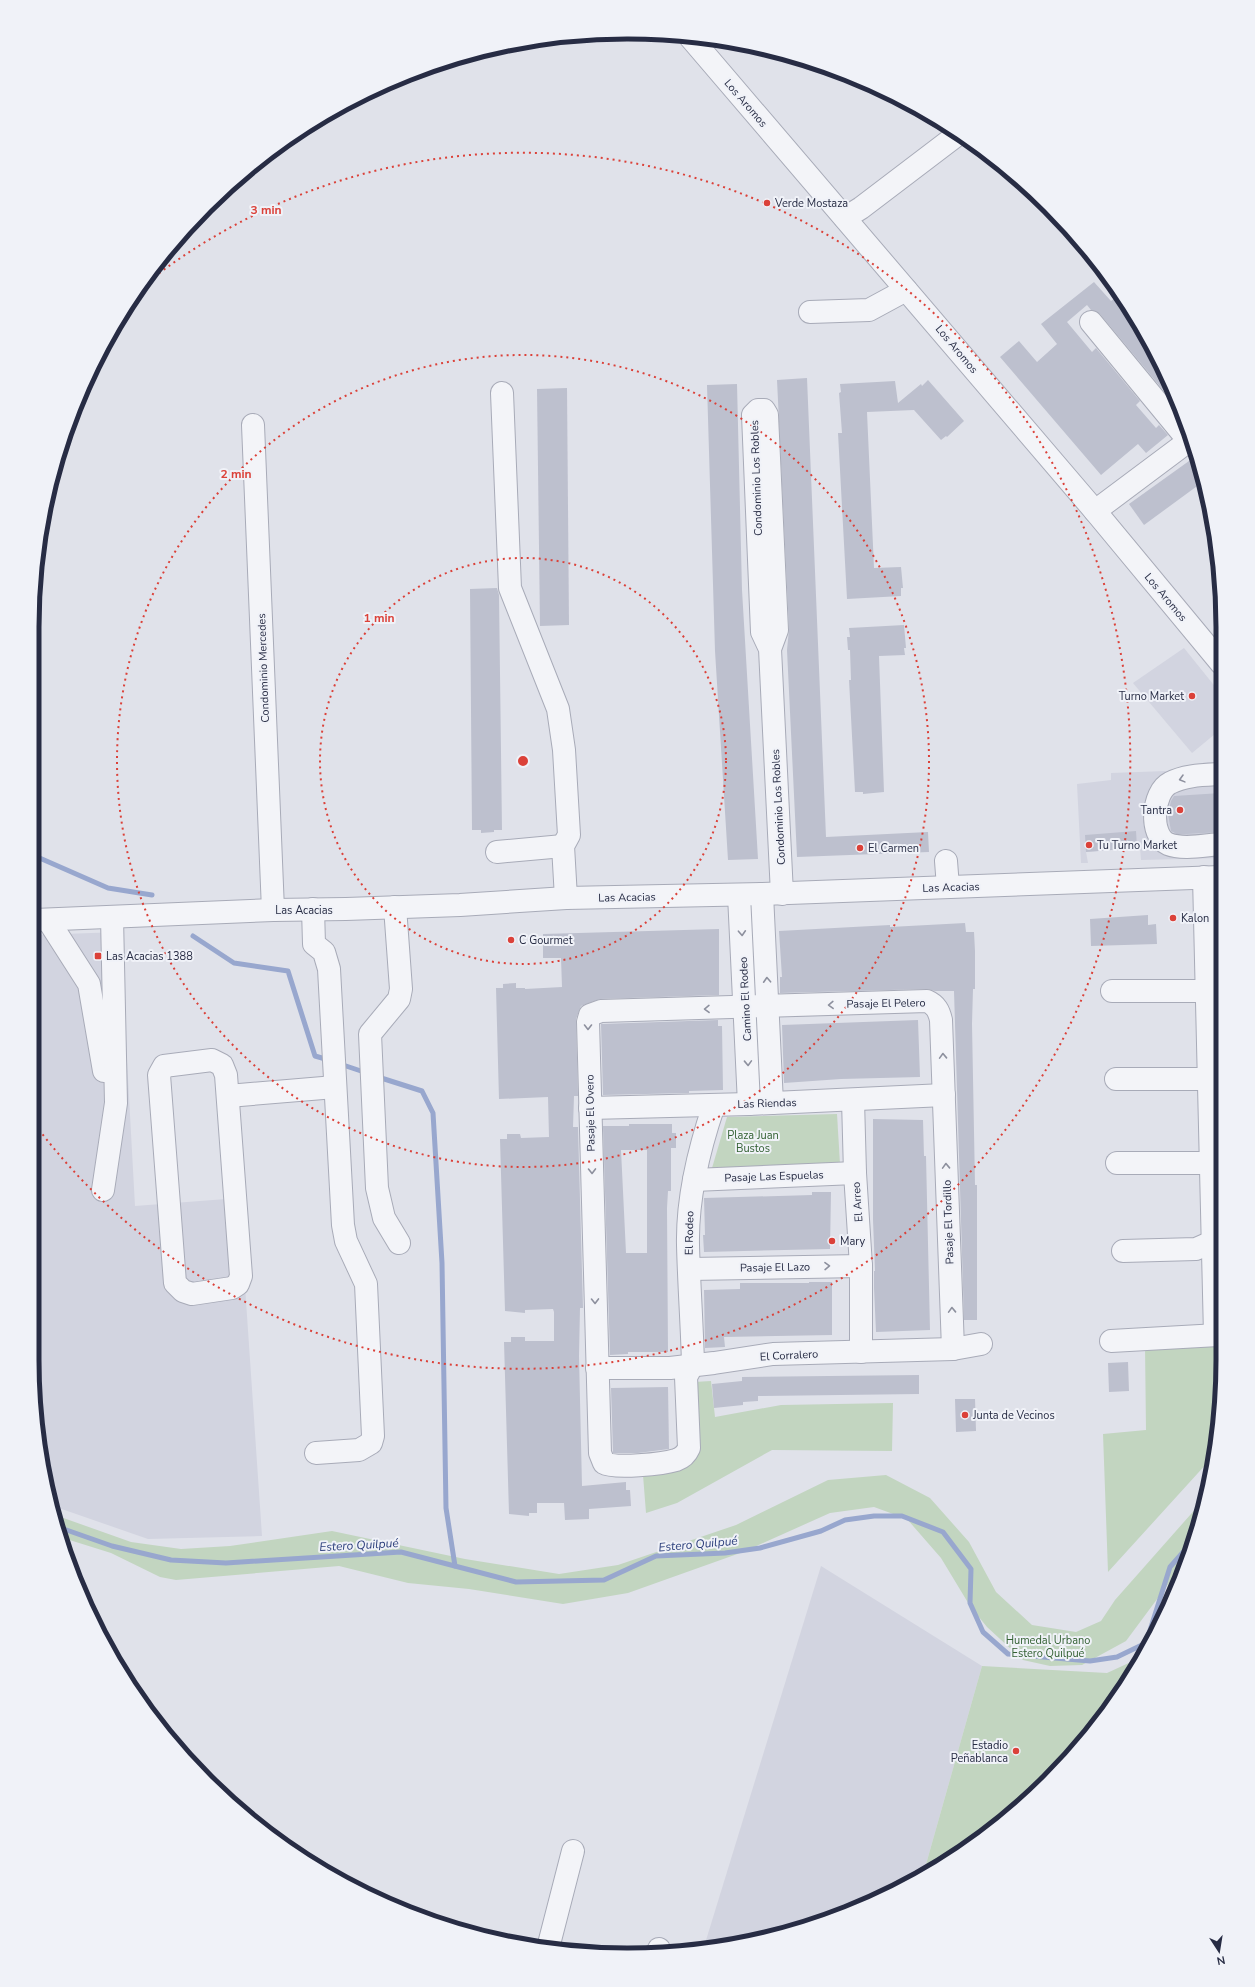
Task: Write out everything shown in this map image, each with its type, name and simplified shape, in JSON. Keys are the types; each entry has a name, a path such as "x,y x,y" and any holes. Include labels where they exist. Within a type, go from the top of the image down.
{"street":[{"name":"Los Aromos","path":"695,43 1095,511 1216,657"},
{"path":"845,218 861,208 953,137"},
{"path":"810,312 869,310 906,290"},
{"path":"1091,322 1182,431"},
{"path":"502,393 510,588 558,709 564,750 569,835 563,846 566,898"},
{"name":"Condominio Los Robles","path":"770,649 762,632 753,414 758,410 764,410 767,415 777,630 770,649 772,894"},
{"name":"Condominio Mercedes","path":"253,425 273,910"},
{"path":"1095,511 1186,443"},
{"path":"1216,774 1193,776 1169,783 1160,792 1155,815 1156,828 1161,839 1168,844 1176,846 1216,844"},
{"path":"497,852 563,846"},
{"path":"946,861 948,887"},
{"path":"1212,877 1213,991 1208,1079 1213,1156 1216,1288"},
{"name":"Las Acacias","path":"41,920 273,910 395,907 566,898 772,894 1212,877"},
{"name":"Camino El Rodeo","path":"739,894 746,1008 749,1104"},
{"name":"Camino El Rodeo","path":"772,894 769,1007 772,1103"},
{"path":"395,907 401,989 399,999 370,1034 377,1188 384,1218 399,1243"},
{"path":"313,910 314,944 324,952 329,969 343,1225 346,1241 366,1284 373,1436 371,1443 359,1450 316,1453"},
{"path":"103,1190 116,1103 112,917"},
{"path":"41,920 89,984 105,1072 116,1103"},
{"path":"1112,991 1213,991"},
{"name":"Pasaje El Pelero","path":"769,1007 927,1001 933,1003 940,1013 942,1020 944,1095"},
{"path":"746,1008 769,1007"},
{"name":"Pasaje El Overo","path":"693,1364 686,1377 689,1448 687,1453 683,1457 672,1461 614,1466 604,1463 600,1453 596,1368 588,1022 590,1015 601,1011 746,1008"},
{"path":"212,1060 222,1065 226,1074 228,1096 241,1276 238,1284 232,1288 192,1294 183,1291 175,1283 159,1075 164,1066 212,1060"},
{"path":"1116,1078 1208,1079"},
{"path":"228,1096 335,1087"},
{"name":"Las Riendas","path":"590,1108 749,1104 944,1095"},
{"name":"Pasaje El Tordillo","path":"944,1095 953,1349"},
{"name":"El Arreo","path":"854,1100 855,1173 861,1266 861,1352"},
{"name":"El Rodeo","path":"693,1364 688,1245 690,1203 706,1128 714,1105"},
{"path":"1117,1163 1213,1156"},
{"name":"Pasaje Las Espuelas","path":"694,1180 855,1173"},
{"path":"1123,1251 1196,1249 1215,1241"},
{"name":"Pasaje El Lazo","path":"690,1270 861,1266"},
{"path":"1111,1341 1216,1335"},
{"name":"El Corralero","path":"596,1368 670,1368 773,1354 953,1349 981,1344"},
{"path":"549,1943 573,1851"}],"shaded area":[{"path":"1184,648 1216,688 1216,733 1192,753 1133,683"},
{"name":"Tantra","path":"1216,769 1216,858 1141,860 1140,848 1137,848 1086,852 1088,863 1081,863 1077,784 1111,780 1111,773"},
{"path":"120,932 135,1206 239,1198 262,1536 148,1539 58,1508 50,1474 40,1398 39,935"},
{"path":"821,1566 982,1666 925,1867 888,1887 817,1917 742,1937 705,1943"}],"green space":[{"name":"Plaza Juan Bustos","path":"837,1114 840,1164 712,1168 727,1117"},
{"path":"1216,1340 1215,1398 1207,1463 1108,1572 1103,1434 1146,1430 1145,1346"},
{"path":"711,1381 715,1417 781,1405 893,1403 892,1451 772,1450 677,1503 646,1513 643,1475 679,1469 694,1382"},
{"name":"Humedal Urbano Estero Quilpué","path":"886,1475 930,1498 969,1542 996,1592 1032,1625 1076,1632 1101,1621 1115,1600 1197,1507 1185,1549 1163,1602 1169,1583 1126,1641 1082,1665 1050,1666 1023,1660 987,1627 970,1606 941,1558 907,1519 874,1507 830,1513 743,1552 628,1593 563,1604 469,1589 408,1583 339,1566 176,1580 160,1577 111,1553 67,1539 60,1517 131,1542 181,1549 230,1546 332,1531 465,1559 559,1574 618,1565 736,1525 828,1480"},
{"name":"Estadio Peñablanca","path":"1132,1661 1094,1718 1070,1748 1044,1776 1016,1802 986,1826 925,1867 982,1666 1107,1673"}],"building":[{"path":"1094,282 1111,301 1115,298 1137,333 1169,397 1100,314 1091,310 1087,305 1067,322 1092,352 1096,348 1140,401 1136,405 1156,428 1159,425 1168,435 1146,453 1138,444 1101,475 1000,357 1019,341 1037,362 1057,344 1041,324"},
{"path":"807,378 826,837 928,832 929,852 797,857 787,650 789,629 777,380"},
{"path":"928,380 964,421 947,437 946,436 941,440 914,410 867,412 874,568 901,567 903,588 901,588 901,596 847,599 838,433 842,433 839,393 841,392 840,384 895,381 898,403"},
{"path":"737,384 742,590 758,859 728,860 715,651 707,385"},
{"path":"567,388 569,625 540,626 537,389"},
{"path":"1191,459 1198,485 1144,525 1129,504"},
{"path":"497,588 499,595 502,830 481,833 481,830 472,830 470,589"},
{"path":"904,625 906,648 904,648 905,655 879,656 884,792 863,794 863,792 855,792 849,680 851,680 850,650 848,650 847,637 850,637 849,628"},
{"path":"1216,793 1216,832 1177,834 1171,831 1168,814 1171,801 1174,796"},
{"path":"1136,831 1137,848 1086,852 1085,835"},
{"path":"1148,915 1148,925 1156,924 1157,944 1091,946 1090,919"},
{"path":"965,923 966,932 974,932 975,951 975,989 973,989 972,1024 975,1185 977,1185 977,1320 964,1320 954,991 935,991 927,989 780,993 780,977 782,977 779,931 890,925 890,927"},
{"path":"719,929 719,995 600,999 581,1006 576,1019 578,1096 574,1096 573,1127 578,1127 583,1308 580,1308 579,1356 582,1486 626,1482 626,1490 630,1490 631,1506 589,1509 589,1519 565,1520 564,1503 537,1503 537,1513 529,1513 529,1516 509,1514 504,1342 511,1342 511,1337 525,1337 525,1341 554,1341 554,1312 553,1309 525,1310 525,1313 505,1311 500,1139 507,1139 507,1134 520,1134 521,1138 549,1137 548,1097 499,1099 496,988 503,988 503,984 516,983 516,988 525,989 562,987 561,958 543,958 543,934"},
{"path":"718,1020 718,1026 722,1026 723,1090 689,1091 689,1093 603,1095 601,1024"},
{"path":"918,1020 920,1077 841,1079 784,1083 782,1025"},
{"path":"873,1119 923,1120 924,1156 926,1156 930,1330 876,1332 873,1220"},
{"path":"629,1124 672,1124 672,1133 676,1133 676,1148 671,1148 671,1191 668,1191 667,1208 668,1352 628,1352 628,1354 610,1355 603,1126 629,1126","holes":["621,1150 647,1150 647,1253 626,1253"]},
{"path":"812,1192 831,1192 830,1249 704,1252 704,1198 812,1195"},
{"path":"832,1282 832,1335 724,1337 725,1347 705,1348 704,1290 740,1289 740,1283"},
{"path":"1128,1362 1129,1391 1109,1392 1108,1363"},
{"path":"919,1375 919,1394 758,1396 758,1401 743,1402 743,1405 714,1408 712,1384 742,1381 742,1377"},
{"path":"668,1387 669,1449 638,1453 613,1453 611,1388"},
{"name":"Junta de Vecinos","path":"955,1399 975,1399 976,1431 956,1432"}],"waterway":[{"path":"39,858 108,888 152,895"},
{"path":"193,936 234,963 288,971 315,1056 329,1060"},
{"path":"340,1064 367,1073"},
{"path":"378,1077 422,1091 433,1113 442,1263 446,1508 455,1566"},
{"name":"Estero Quilpué","path":"64,1529 112,1546 171,1560 226,1563 401,1552 516,1582 604,1580 656,1556 725,1553 760,1548 821,1531 845,1520 874,1516 902,1516 943,1532 971,1569 970,1603 983,1632 1008,1654 1090,1661 1117,1657 1142,1645"},
{"name":"Estero Quilpué","path":"1151,1628 1170,1567 1184,1551"}],"place":[{"name":"Verde Mostaza","path":"767,203"},
{"name":"Turno Market","path":"1192,696"},
{"name":"Tantra","path":"1180,810"},
{"name":"Tu Turno Market","path":"1089,845"},
{"name":"El Carmen","path":"860,848"},
{"name":"Kalon","path":"1173,918"},
{"name":"C Gourmet","path":"511,940"},
{"name":"Las Acacias 1388","path":"98,956"},
{"name":"Mary","path":"832,1241"},
{"name":"Junta de Vecinos","path":"965,1415"},
{"name":"Estadio Peñablanca","path":"1016,1751"}]}
